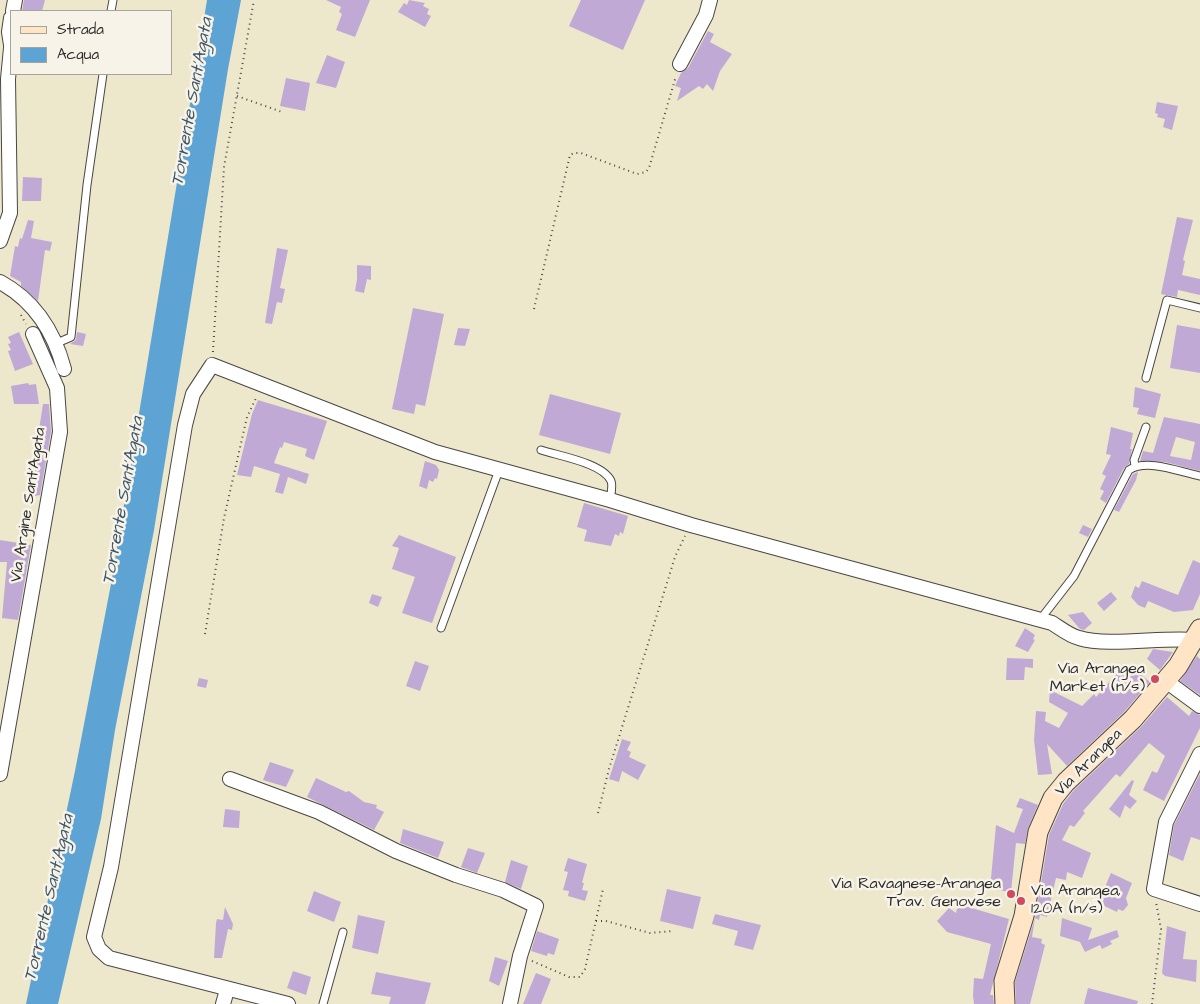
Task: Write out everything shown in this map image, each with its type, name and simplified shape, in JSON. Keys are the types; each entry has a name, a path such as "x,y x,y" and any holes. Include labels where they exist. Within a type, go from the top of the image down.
{"street":[{"path":"680,64 706,15 710,0"},
{"path":"10,23 8,32 10,42"},
{"path":"0,241 10,213 5,62 10,50"},
{"path":"0,282 17,292 36,309 57,343 64,368"},
{"name":"Via Argine Sant'Agata","path":"0,774 60,432 57,388 33,334"},
{"path":"288,1004 227,990 108,958 99,949 94,936 111,866 185,425 194,394 212,365 435,452 610,500 691,525 1052,623 1078,638 1094,641 1172,638 1197,635"},
{"name":"Via Arangea","path":"1005,1004 1004,981 1024,916 1038,832 1053,798 1066,782 1133,719 1166,681 1197,635"},
{"path":"1166,681 1200,706"},
{"path":"1200,754 1166,822 1154,890 1200,904"},
{"path":"230,778 319,812 396,851 456,875 503,890 536,906 520,956 510,1004"},
{"path":"224,1004 227,990"}],"lane":[{"path":"57,343 71,338 87,185 103,75"},
{"path":"1146,378 1167,300 1200,308"},
{"path":"1135,466 1134,460 1146,427"},
{"path":"541,450 591,465 604,472 612,482 610,500"},
{"path":"1039,621 1074,576 1129,470 1135,466 1146,465 1200,476"},
{"path":"441,628 499,470"},
{"path":"323,1004 343,932"}],"path":[{"path":"212,365 224,167 254,0"},
{"path":"534,309 570,155 581,153 637,174 646,172 649,168 680,64"},
{"path":"237,96 282,112"},
{"path":"205,634 224,518 247,418 263,385"},
{"path":"598,813 609,769 675,557 691,525"},
{"path":"520,956 569,977 580,977 585,968 603,889"},
{"path":"1152,1004 1161,929 1154,890"},
{"path":"596,921 606,921 650,934 673,931"}],"water":[{"name":"Torrente Sant'Agata","path":"207,0 241,0 228,69 154,530 115,730 101,819 58,1004 26,1004 75,771 111,584"}],"building":[{"path":"24,0 45,0 42,10 22,10"},
{"path":"326,0 370,0 355,37 336,30 342,14 339,12 341,7"},
{"path":"409,0 425,3 423,6 429,9 427,14 431,16 425,27 398,12 404,3 407,5"},
{"path":"581,0 645,0 623,50 569,26"},
{"path":"708,31 714,34 710,42 732,54 720,71 713,91 707,84 703,89 699,86 677,101 681,88 675,86 681,73 688,68"},
{"path":"327,55 345,62 336,88 316,83"},
{"path":"286,78 310,83 305,111 280,106"},
{"path":"1157,102 1178,106 1172,130 1163,127 1165,119 1157,117 1158,114 1155,113"},
{"path":"23,177 42,178 41,201 22,201"},
{"path":"1177,217 1193,220 1183,260 1185,261 1182,275 1200,279 1200,295 1178,290 1177,297 1161,294"},
{"path":"28,220 34,221 31,238 52,242 50,251 45,250 38,301 21,286 21,282 10,276 15,246 18,247 20,238 22,239"},
{"path":"277,248 288,250 280,288 285,289 282,303 277,302 272,324 265,323"},
{"path":"357,265 371,266 371,280 367,279 364,293 355,291"},
{"path":"413,308 444,314 425,406 416,404 414,414 392,409"},
{"path":"1177,325 1200,329 1200,373 1170,368"},
{"path":"458,328 470,329 465,346 454,345"},
{"path":"19,332 33,364 15,371 8,351 11,350 8,344 11,343 8,337"},
{"path":"77,332 86,334 83,346 70,344 76,340"},
{"path":"28,383 29,385 36,384 39,404 14,404 11,386"},
{"path":"1135,387 1161,394 1155,418 1137,414 1139,408 1133,407"},
{"path":"550,394 621,413 610,454 539,435"},
{"path":"258,400 327,421 314,460 305,456 307,449 284,442 282,448 280,447 274,463 309,474 306,484 288,477 283,494 275,492 280,474 254,466 251,477 237,475 252,414"},
{"path":"43,404 49,404 51,432 40,495 29,497 31,477 26,476 28,467 33,468"},
{"path":"1164,417 1200,424 1200,471 1165,462 1140,461 1143,451 1153,453","holes":["1176,437 1195,442 1191,460 1170,456"]},
{"path":"1111,427 1133,433 1130,449 1132,449 1129,464 1124,468 1106,503 1100,499 1104,491 1100,489 1106,476 1102,474 1111,455 1106,454"},
{"path":"425,461 436,465 439,470 437,479 435,478 433,482 429,480 427,489 419,486"},
{"path":"1138,472 1136,480 1119,512 1114,510 1133,474"},
{"path":"584,503 628,516 623,534 620,532 619,536 615,534 611,546 584,541 587,530 577,527"},
{"path":"1083,525 1092,529 1088,537 1079,533"},
{"path":"399,535 456,557 432,623 402,613 415,577 392,569 399,548 392,546"},
{"path":"0,540 31,545 18,620 2,618 7,562 0,562"},
{"path":"1193,560 1200,563 1200,594 1193,610 1174,612 1148,601 1145,608 1138,605 1131,597 1135,586 1139,588 1142,581 1178,595"},
{"path":"1111,592 1117,599 1104,611 1097,603"},
{"path":"372,594 382,597 378,607 369,603"},
{"path":"1083,612 1092,623 1084,630 1080,629 1068,615"},
{"path":"1025,628 1035,635 1033,639 1035,640 1028,652 1015,646"},
{"path":"1153,649 1173,652 1160,670 1147,659"},
{"path":"1197,656 1200,659 1200,695 1180,681"},
{"path":"1007,658 1033,659 1033,668 1025,667 1024,680 1006,680"},
{"path":"415,661 429,666 420,691 406,686"},
{"path":"1123,666 1133,675 1138,672 1150,682 1125,711 1067,766 1047,744 1052,774 1038,775 1034,740 1036,711 1046,712 1045,721 1059,728 1068,713 1049,702 1050,690 1082,706 1094,694 1096,697"},
{"path":"199,678 208,680 206,688 197,686"},
{"path":"1167,697 1189,716 1192,711 1200,715 1200,728 1164,801 1143,790 1152,771 1157,773 1165,756 1149,743 1120,777 1116,774 1083,811 1085,813 1074,827 1070,825 1062,840 1091,853 1082,878 1067,872 1066,880 1056,878 1047,917 1040,915 1039,920 1035,918 1049,835 1063,804 1074,790 1141,727"},
{"path":"622,739 631,742 627,750 631,752 629,757 646,765 638,780 622,771 619,782 609,779"},
{"path":"270,762 294,770 286,787 263,780"},
{"path":"1200,774 1200,840 1191,837 1183,861 1169,855 1174,825"},
{"path":"316,778 346,792 349,791 364,802 377,805 376,808 384,812 374,830 307,797"},
{"path":"1132,780 1134,781 1129,795 1137,801 1130,809 1125,805 1120,818 1109,809"},
{"path":"1020,798 1038,805 1028,828 1025,844 1016,843 1011,892 990,889 996,825 1014,833 1023,809 1016,807"},
{"path":"225,809 240,811 239,828 223,827"},
{"path":"403,829 444,842 438,858 400,843"},
{"path":"468,848 485,853 477,873 461,867"},
{"path":"568,858 587,864 582,883 584,883 582,890 588,891 585,901 568,896 569,891 563,890 568,872 564,871"},
{"path":"511,860 528,866 521,889 505,882"},
{"path":"1111,873 1132,883 1126,898 1128,905 1123,911 1118,909 1117,912 1098,903"},
{"path":"667,889 701,897 693,929 660,921"},
{"path":"314,891 341,902 334,922 307,911"},
{"path":"958,904 1009,919 990,995 993,995 994,1004 974,1004 973,995 974,978 983,979 991,944 947,932 937,921 949,908 956,913"},
{"path":"225,907 233,924 232,930 228,929 222,958 214,958 216,923 217,919 223,920"},
{"path":"715,914 761,925 753,950 734,945 738,931 712,924"},
{"path":"358,915 385,921 378,954 352,948"},
{"path":"1035,918 1032,937 1042,939 1041,943 1045,945 1030,1004 1016,1004 1015,982"},
{"path":"1062,918 1092,928 1088,940 1117,930 1119,937 1110,941 1112,944 1102,949 1100,945 1085,952 1080,942 1060,936"},
{"path":"1167,926 1186,932 1183,959 1197,960 1196,982 1165,976 1162,973"},
{"path":"537,931 559,939 554,955 548,953 547,956 531,951"},
{"path":"495,957 508,961 499,986 489,981"},
{"path":"293,971 311,977 306,995 287,988"},
{"path":"376,972 431,983 425,1004 389,1004 391,997 371,994"},
{"path":"536,973 551,979 541,1004 523,1004"},
{"path":"1088,988 1138,1001 1137,1004 1084,1004"}],"place":[{"name":"Via Arangea Market (n/s)","path":"1155,679"},
{"name":"Via Ravagnese-Arangea Trav. Genovese","path":"1011,894"},
{"name":"Via Arangea, 120A (n/s)","path":"1021,901"}]}
